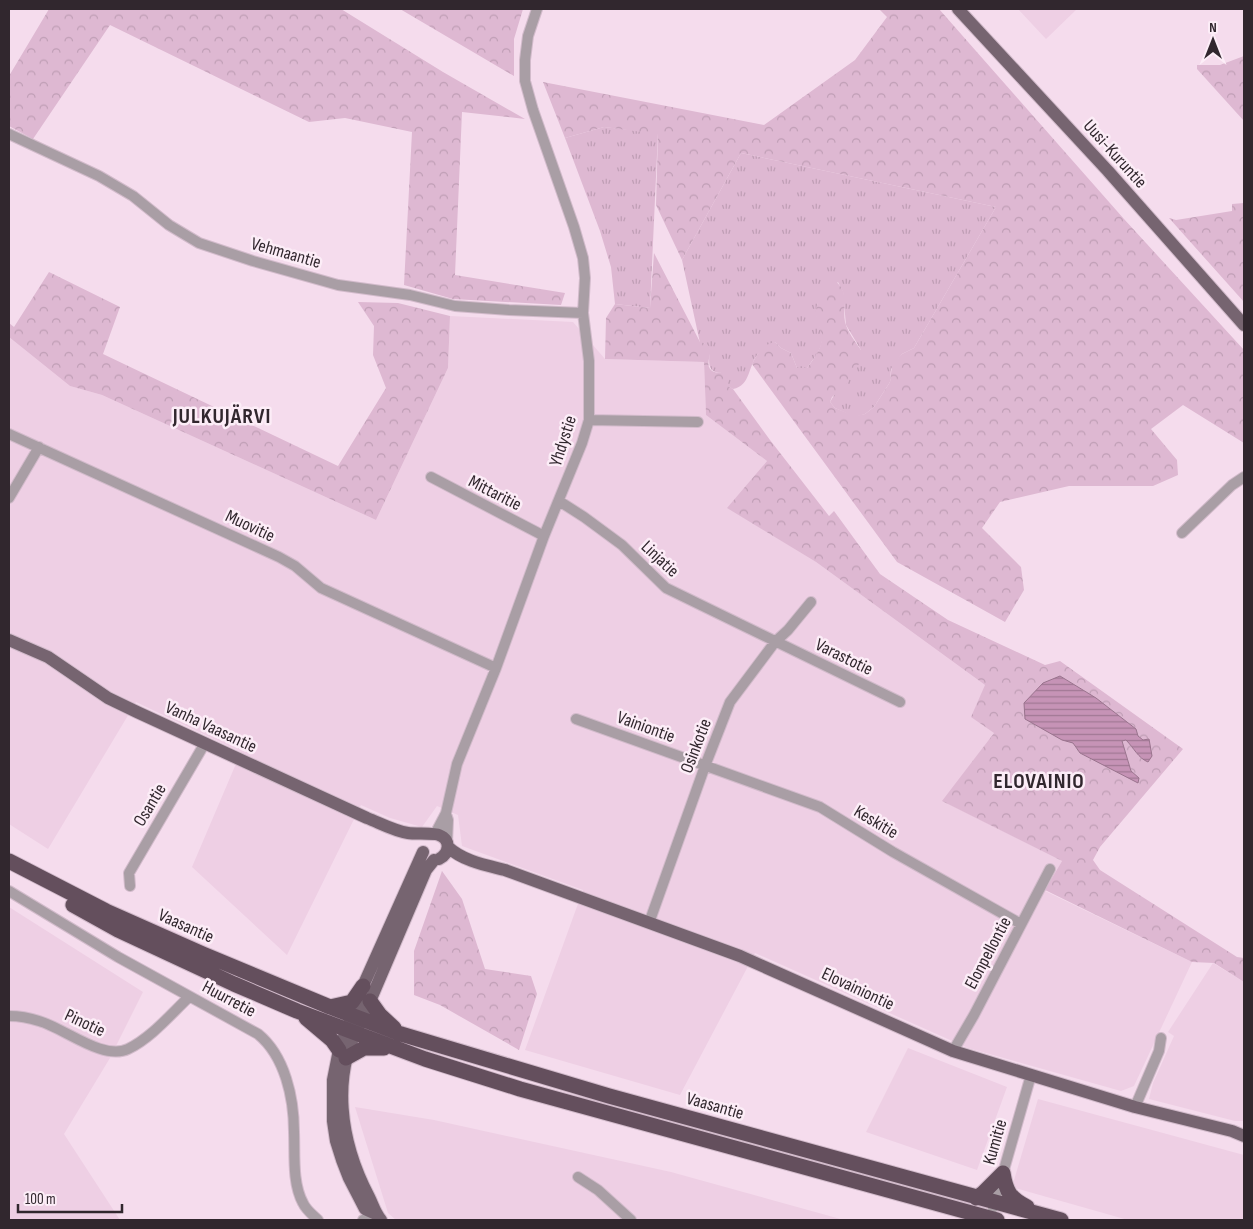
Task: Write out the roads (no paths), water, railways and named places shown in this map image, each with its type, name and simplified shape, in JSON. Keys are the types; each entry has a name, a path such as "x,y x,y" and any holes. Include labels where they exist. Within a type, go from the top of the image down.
{"highway":[{"name":"Vaasantie","path":"9,861 122,918 330,1007 396,1049 520,1089 993,1219"},
{"name":"Vaasantie","path":"9,868 118,930 297,1011 400,1034 609,1096 1056,1219"},
{"path":"330,1007 352,1002 363,986"},
{"path":"370,1001 380,1015 400,1034"},
{"path":"297,1011 317,1026 343,1054 364,1048 396,1049"},
{"path":"976,1198 1003,1173"},
{"path":"1003,1173 1005,1187 1015,1200 1056,1219"}],"main road":[{"name":"Uusi-Kuruntie","path":"958,9 1108,171 1244,325"},
{"name":"Vanha Vaasantie","path":"9,640 48,657 108,698 367,818 405,832 432,834"},
{"name":"Vanha Vaasantie","path":"405,832 422,849"},
{"path":"354,1024 370,1001 426,870 436,859 446,854 448,845 442,836 432,834 424,840 422,849 363,986 354,1024 343,1054 342,1111 349,1149 358,1177 379,1217"},
{"name":"Elovainiontie","path":"448,845 452,851 474,862"},
{"path":"422,849 428,858 436,859"},
{"name":"Elovainiontie","path":"436,859 474,862 505,870 650,923 771,969 953,1051 1135,1107 1238,1130 1244,1136"}],"street":[{"name":"Yhdystie","path":"432,834 446,813 457,764 496,668 544,536 582,443 589,420 589,361 584,314 585,278 583,258 574,227 532,110 526,81 525,60 528,36 537,9"},
{"name":"Vehmaantie","path":"9,134 108,181 133,196 169,225 198,243 253,261 338,285 410,295 455,306 584,314"},
{"path":"589,420 698,422"},
{"name":"Muovitie","path":"9,434 279,557 295,566 321,588 496,668"},
{"path":"9,498 40,447"},
{"name":"Mittaritie","path":"431,477 544,536"},
{"path":"1182,533 1232,485 1244,477"},
{"name":"Linjatie","path":"559,501 622,545 666,588 775,642"},
{"name":"Osinkotie","path":"650,923 705,766 730,702 775,642 788,630 810,602"},
{"name":"Varastotie","path":"775,642 900,702"},
{"name":"Vainiontie","path":"576,719 705,766"},
{"name":"Osantie","path":"130,886 128,873 205,743"},
{"name":"Keskitie","path":"705,766 820,807 893,852 1022,924"},
{"name":"Yhdystie","path":"446,813 448,820 448,845"},
{"name":"Elonpellontie","path":"953,1051 974,1015 1050,868"},
{"name":"Huurretie","path":"9,891 76,932 266,1040 277,1056 287,1084 293,1114 294,1154 299,1194 303,1204 318,1220"},
{"name":"Pinotie","path":"9,1016 39,1020 100,1048 120,1052 145,1037 189,997"},
{"path":"1135,1107 1159,1051 1161,1038"},
{"name":"Kumitie","path":"993,1219 994,1203 1031,1075"},
{"path":"578,1177 598,1190 631,1220"},
{"path":"363,1220 379,1217"}],"district":[{"name":"JULKUJÄRVI","path":"222,416"},
{"name":"ELOVAINIO","path":"1039,781"}]}
